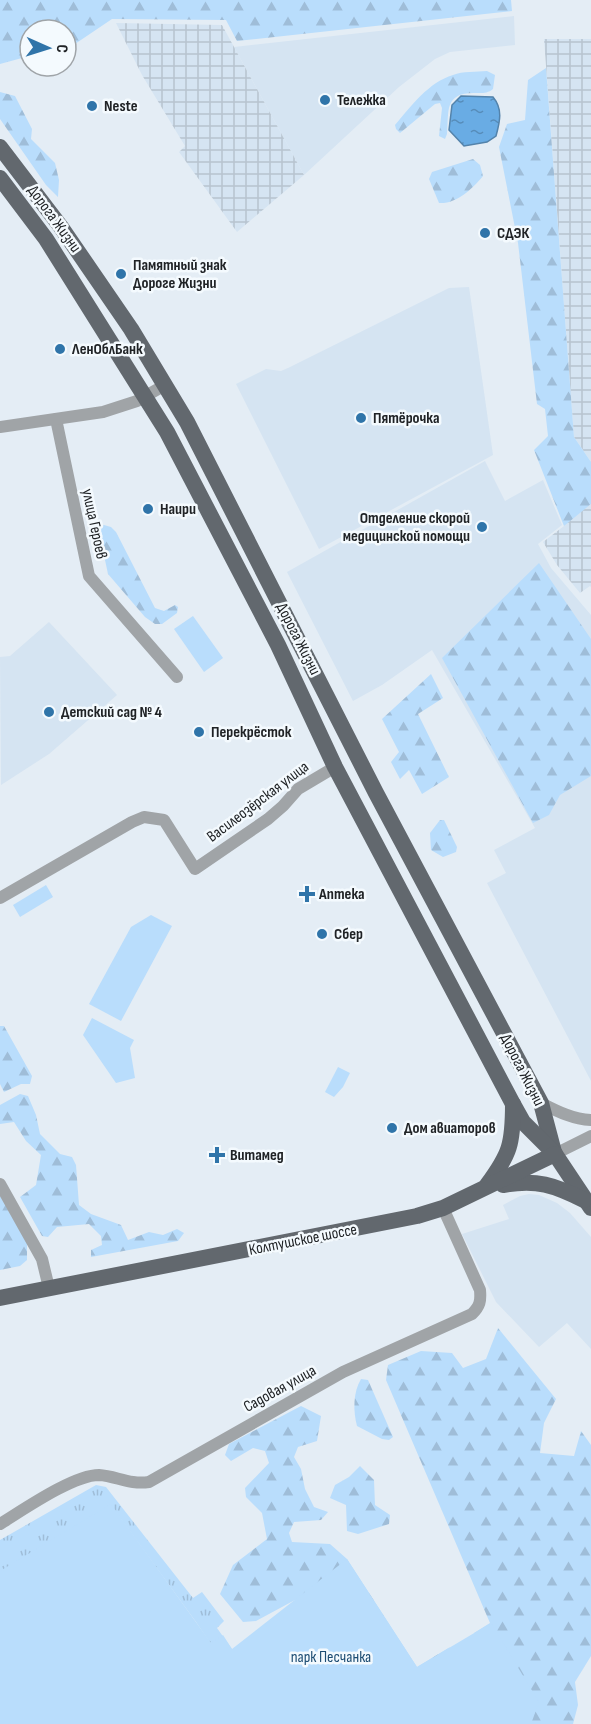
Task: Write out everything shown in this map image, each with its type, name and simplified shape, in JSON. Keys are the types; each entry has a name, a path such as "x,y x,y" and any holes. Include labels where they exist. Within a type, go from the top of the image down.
{"main road":[{"name":"Дорога Жизни","path":"0,147 77,250 131,329 187,422 401,840 541,1103 555,1154"},
{"name":"Дорога Жизни","path":"0,178 46,239 167,432 278,645 335,767 513,1104 523,1122 555,1154 589,1204"},
{"path":"484,1189 503,1163 510,1148 513,1132 513,1104"},
{"name":"Колтушское шоссе","path":"0,1298 417,1216 442,1208 555,1154"},
{"path":"484,1189 521,1182 540,1182 556,1186 589,1204"}],"street":[{"path":"0,427 104,412 137,401 165,385"},
{"name":"улица Героев","path":"56,419 89,576 177,677"},
{"name":"Василеозёрская улица","path":"0,898 144,817 164,820 195,869 268,819 284,806 298,789 335,767"},
{"path":"541,1103 560,1113 591,1120"},
{"name":"Колтушское шоссе","path":"555,1154 591,1136"},
{"path":"0,1184 42,1259 49,1288"},
{"name":"Садовая улица","path":"0,1524 82,1478 101,1475 131,1483 148,1482 343,1372 472,1314 478,1308 481,1300 480,1290 442,1208"}],"shaded area":[{"path":"514,16 515,45 450,52 435,59 399,87 304,175 234,47"},
{"path":"116,23 222,25 304,175 237,232 179,152 185,146 142,75"},
{"path":"544,39 591,39 591,462 574,437"},
{"path":"469,287 493,455 319,549 236,384 266,369 281,371 288,368 449,288"},
{"path":"485,461 505,501 543,480 562,525 538,544 551,568 591,615 591,1081 487,883 506,873 494,850 535,828 432,650 382,685 353,701 287,572"},
{"path":"591,483 591,587 580,593 557,565 543,542 564,526"},
{"name":"Детский сад № 4","path":"49,622 117,695 49,754 1,785 0,657 10,656"},
{"path":"529,1194 539,1195 557,1203 570,1213 591,1237 591,1349 567,1323 539,1347 496,1302 462,1234 509,1219 503,1205"}],"green space":[{"path":"0,0 511,0 512,11 237,41 226,20 112,19 78,42 78,18 18,18 18,59 0,64"},
{"path":"546,68 574,437 591,462 591,504 564,526 534,450 548,436 545,409 537,404 518,243 499,147 507,124 525,120 528,80"},
{"path":"487,71 495,75 493,89 484,93 464,94 453,100 450,105 445,139 439,136 442,108 440,103 435,104 400,133 396,129 395,125 407,110 436,83 444,78 465,72"},
{"path":"0,92 15,96 32,129 31,139 55,163 59,180 58,197 46,185 0,119"},
{"path":"473,159 480,165 483,176 469,191 458,198 439,203 429,179 432,172"},
{"path":"104,525 116,532 155,608 164,611 175,605 178,607 177,613 162,624 155,624 145,617 108,574 99,532 100,527"},
{"path":"539,563 591,639 591,776 560,795 549,815 533,823 442,658"},
{"path":"193,616 223,658 204,672 174,629"},
{"path":"431,674 443,698 418,714 449,777 422,794 409,770 400,779 391,762 399,752 382,719"},
{"path":"440,820 444,820 457,847 456,852 443,857 431,850 430,833"},
{"path":"46,885 53,897 20,917 13,905"},
{"path":"151,915 172,926 121,1021 89,1004 131,927"},
{"path":"92,1018 134,1040 130,1048 135,1078 116,1083 83,1035"},
{"path":"0,1026 4,1026 32,1076 30,1084 21,1084 4,1092 0,1084"},
{"path":"338,1067 350,1073 343,1087 334,1097 325,1092"},
{"path":"20,1094 28,1096 36,1115 40,1134 60,1154 72,1157 76,1165 79,1205 91,1214 121,1225 128,1240 149,1232 163,1235 177,1229 184,1233 178,1241 91,1257 91,1250 102,1245 101,1236 89,1224 57,1227 48,1237 42,1236 20,1197 36,1185 41,1155 26,1141 14,1122 0,1124 0,1105"},
{"path":"0,1195 27,1243 27,1260 20,1266 0,1270"},
{"path":"498,1328 556,1399 544,1423 540,1453 574,1456 581,1431 591,1445 591,1656 575,1682 578,1705 573,1724 487,1724 474,1633 490,1623 386,1380 388,1365 421,1351 452,1353 463,1368 486,1359"},
{"path":"361,1379 368,1380 393,1437 389,1440 382,1439 357,1426 354,1402"},
{"path":"301,1406 321,1416 317,1441 298,1447 294,1457 301,1469 305,1489 314,1507 328,1512 321,1520 294,1522 289,1533 292,1542 330,1544 347,1559 417,1667 450,1647 390,1724 295,1600 256,1621 243,1622 220,1594 233,1565 267,1539 262,1513 246,1497 245,1488 269,1463 265,1451 253,1448 231,1461 225,1455 229,1444"},
{"path":"360,1466 374,1480 375,1505 390,1515 389,1524 358,1534 347,1531 346,1505 330,1498 335,1485 349,1477"},
{"path":"96,1485 106,1487 193,1598 202,1592 224,1621 217,1628 232,1649 236,1681 116,1512 0,1584 0,1540"},
{"name":"парк Песчанка","path":"111,1504 211,1643 223,1635 232,1649 347,1559 417,1667 491,1623 539,1702 531,1724 0,1724 0,1571"}],"water":[{"path":"461,96 493,97 499,111 496,136 487,142 464,146 449,130 452,105"}],"place":[{"name":"Тележка","path":"325,100"},
{"name":"Neste","path":"92,106"},
{"name":"СДЭК","path":"485,233"},
{"name":"Памятный знак Дороге Жизни","path":"121,274"},
{"name":"ЛенОблБанк","path":"60,349"},
{"name":"Пятёрочка","path":"361,418"},
{"name":"Наири","path":"148,509"},
{"name":"Отделение скорой медицинской помощи","path":"482,527"},
{"name":"Детский сад № 4","path":"49,712"},
{"name":"Перекрёсток","path":"199,732"},
{"name":"Аптека","path":"307,894"},
{"name":"Сбер","path":"322,934"},
{"name":"Дом авиаторов","path":"392,1128"},
{"name":"Витамед","path":"217,1155"}]}
